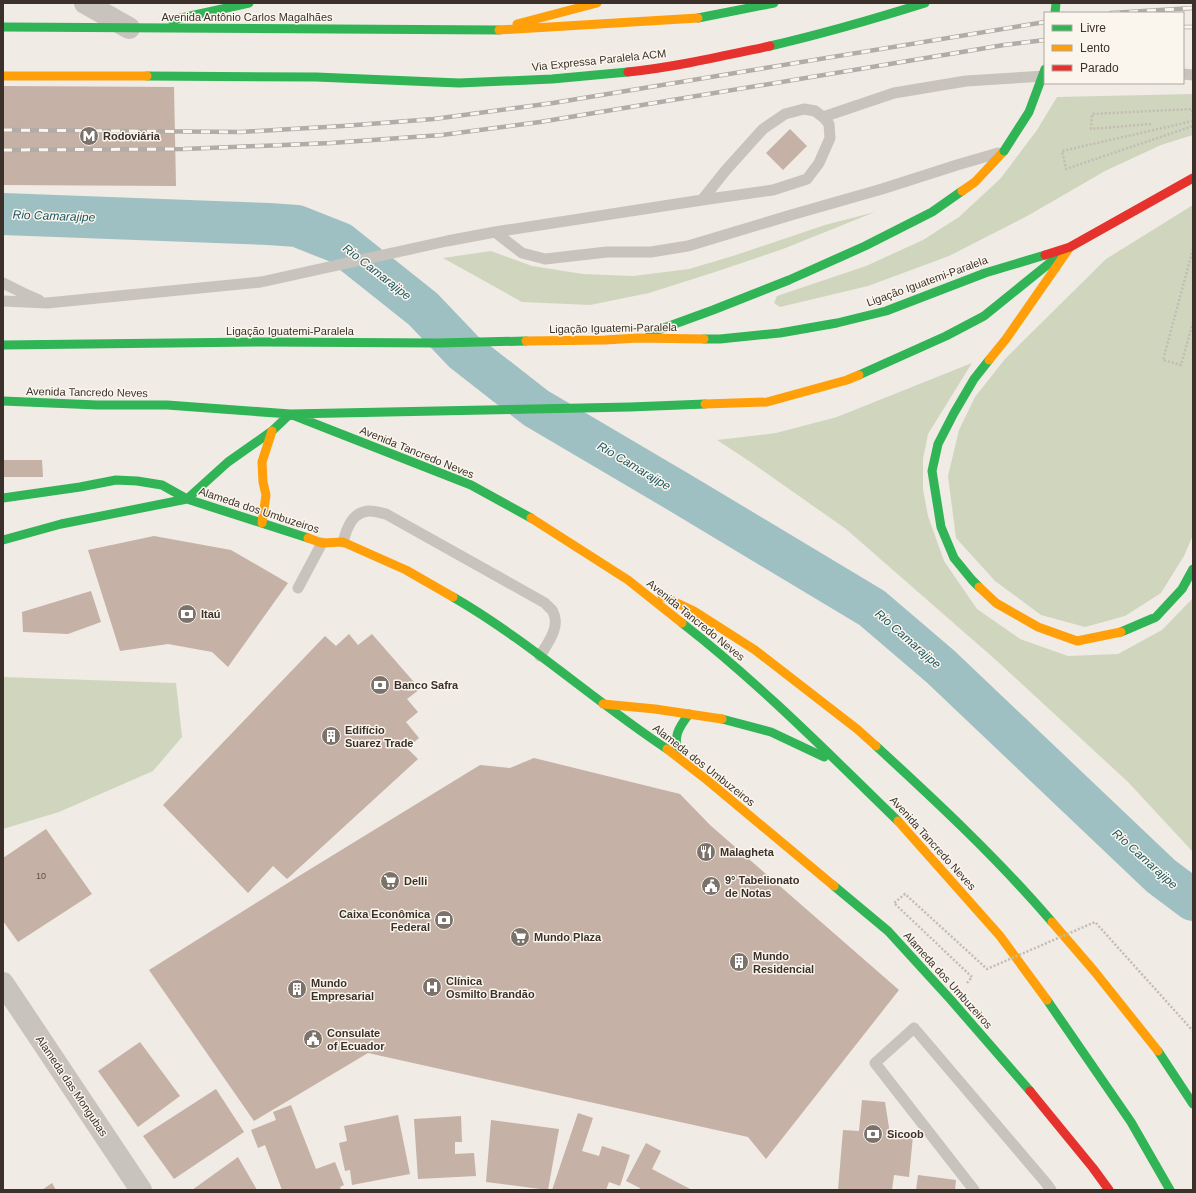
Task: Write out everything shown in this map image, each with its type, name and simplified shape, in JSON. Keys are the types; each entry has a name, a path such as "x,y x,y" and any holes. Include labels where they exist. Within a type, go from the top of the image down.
{"main road":[{"path":"129,28 183,11 249,3"},
{"path":"490,31 597,3"},
{"path":"490,31 703,18 774,3"},
{"name":"Via Expressa Paralela ACM","path":"3,76 316,77 459,83 552,79 645,70 722,56 796,40 867,21 925,3"},
{"name":"Avenida Antônio Carlos Magalhães","path":"3,27 490,31"},
{"path":"638,338 788,280 866,246 932,212 975,182 1004,151 1029,112 1044,72"},
{"name":"Ligação Iguatemi-Paralela","path":"3,345 264,342 438,343 638,338 720,339 780,333 837,323 886,311 985,273 1070,247 1193,178"},
{"path":"186,499 228,462 272,431 290,414 630,407 766,402 847,380 946,336 984,316 1070,247"},
{"path":"1070,247 1006,338 974,379 938,444 932,471 941,527 954,558 972,580 996,603 1038,628 1077,640 1118,633 1156,617 1182,589 1193,569"},
{"name":"Avenida Tancredo Neves","path":"3,401 97,405 167,405 290,414 471,485 540,523 628,580 711,645 782,708 905,827 1000,936 1061,1020 1131,1122 1170,1190"},
{"path":"262,523 266,495 263,482 262,462 272,431"},
{"name":"Alameda dos Umbuzeiros","path":"3,498 80,487 116,480 137,480 162,484 186,499 322,543 343,542 406,570 472,609 540,656 603,704 677,756 888,931 951,1000 1026,1087 1093,1168 1109,1190"},
{"name":"Alameda dos Umbuzeiros","path":"3,540 61,524 186,499"},
{"path":"628,580 694,611 755,650 857,729 937,802 1033,900 1095,972 1154,1045 1193,1104"},
{"path":"603,704 655,709 727,720 771,732 839,764"},
{"path":"677,756 676,736 679,726 689,714"}],"street":[{"path":"85,3 129,28"},
{"name":"Alameda das Mongubas","path":"3,982 141,1190"}],"lane":[{"path":"823,116 894,94 966,81 1044,76"},
{"path":"3,302 47,303 262,282 447,241 495,232 773,190 807,179 819,163 830,138 829,124 823,116 815,111 804,109 785,114 763,129 726,170 702,200"},
{"path":"495,232 522,253 545,259 607,252 651,252 688,246 882,189 957,164 1004,151"},
{"path":"3,283 47,303"},
{"path":"343,542 351,520 361,512 371,510 386,514 544,603 553,612 556,620 554,631 540,656"},
{"path":"298,588 322,543"},
{"path":"974,1190 875,1063 914,1028 1051,1190"}],"path":[{"path":"1151,124 1091,129 1092,114 1192,109 1193,120 1062,151 1066,169 1193,126"},
{"path":"1193,249 1163,360 1181,365 1193,322"},
{"path":"972,977 894,903 905,894 987,969 1095,922 1193,1031"}],"green space":[{"path":"1193,94 1193,135 1161,145 1105,171 1029,215 949,256 868,286 780,307 774,303 777,296 866,266 923,240 959,217 1001,178 1037,130 1057,97"},
{"path":"1193,205 1193,535 1184,556 1161,593 1125,616 1085,627 1041,615 995,581 956,538 948,476 959,430 975,397 1005,359 1106,259"},
{"path":"875,212 783,249 715,272 649,293 590,305 522,302 443,258 491,251 532,266 583,274 633,276 689,269 825,225"},
{"path":"972,363 928,434 923,459 923,489 928,516 944,561 977,609 1020,639 1068,656 1118,654 1162,630 1193,598 1192,851 1128,782 997,661 846,529 717,440 776,433 837,417"},
{"path":"3,677 176,683 182,737 153,771 59,812 3,829"}],"building":[{"name":"Rodoviária","path":"3,86 174,87 176,186 3,185"},
{"path":"790,129 807,146 783,170 766,153"},
{"path":"3,460 42,460 43,477 3,477"},
{"name":"Itaú","path":"154,536 231,550 288,583 228,667 212,652 168,644 120,651 88,550"},
{"path":"91,591 101,622 68,634 23,632 22,612"},
{"path":"349,634 358,645 372,634 420,689 407,699 418,712 406,722 419,738 407,748 418,759 287,879 273,866 248,893 163,805 325,636 336,646"},
{"name":"Mundo Plaza","path":"534,758 680,794 710,825 899,990 766,1159 748,1137 368,1053 254,1121 149,970 480,765 510,768"},
{"path":"46,829 92,894 18,942 3,921 3,858"},
{"path":"140,1042 180,1096 138,1127 98,1071"},
{"path":"216,1089 244,1132 174,1179 143,1136"},
{"path":"862,1100 885,1102 890,1134 913,1136 909,1177 894,1175 892,1190 838,1190 843,1130 859,1131"},
{"path":"291,1105 316,1169 335,1162 344,1185 340,1187 341,1190 282,1190 265,1145 258,1148 251,1130 276,1120 273,1112"},
{"path":"578,1113 593,1118 582,1151 599,1156 602,1146 630,1155 620,1186 609,1182 606,1190 552,1190"},
{"path":"398,1115 410,1174 352,1185 350,1170 345,1171 339,1143 347,1141 344,1126"},
{"path":"461,1116 462,1142 455,1142 455,1154 474,1153 476,1176 418,1179 414,1119"},
{"path":"491,1120 559,1129 548,1190 486,1182"},
{"path":"646,1143 661,1151 652,1169 692,1190 639,1190 640,1188 626,1181"},
{"path":"238,1157 257,1190 192,1190"},
{"path":"918,1175 956,1180 955,1190 916,1190"},
{"path":"52,1183 56,1190 42,1190"}],"waterway":[{"name":"Rio Camarajipe","path":"3,214 297,226 340,243 423,309 464,352 536,408 872,608 941,667 1161,876 1193,900"}],"railway":[{"path":"1127,12 1193,8"},
{"path":"3,130 241,132 434,119 553,103 1044,22"},
{"path":"1184,27 1193,27"},
{"path":"3,150 184,149 331,143 442,135 540,122 1004,45 1044,40"}],"traffic: fast":[{"path":"172,20 249,3"},
{"path":"698,18 774,3"},
{"path":"770,46 848,26 925,3"},
{"path":"1055,12 1056,3"},
{"path":"3,27 499,30"},
{"path":"147,76 316,77 459,83 552,79 628,72"},
{"path":"1004,151 1029,112 1044,72"},
{"path":"650,333 789,280 865,246 932,212 962,191"},
{"path":"859,375 946,336 984,316 1062,253"},
{"path":"704,339 720,339 780,333 837,323 886,311 985,273 1045,255"},
{"path":"3,345 264,342 438,343 526,341"},
{"path":"979,587 954,558 941,527 932,471 938,444 974,379 989,360"},
{"path":"3,401 97,405 167,405 290,414 471,485 531,518"},
{"path":"187,499 228,462 272,431 290,414 705,404"},
{"path":"3,498 80,487 116,480 137,481 162,485 187,499 308,538"},
{"path":"3,540 61,524 187,499"},
{"path":"1121,632 1156,617 1182,589 1193,569"},
{"path":"453,597 481,614 535,652 613,711 667,749"},
{"path":"682,623 766,694 898,821"},
{"path":"677,756 677,734 681,725 689,714"},
{"path":"722,719 771,732 824,757"},
{"path":"876,746 989,853 1052,922"},
{"path":"834,886 888,931 951,1000 1030,1091"},
{"path":"1047,1000 1131,1122 1170,1190"},
{"path":"1158,1051 1193,1104"}],"traffic: slow":[{"path":"517,24 597,3"},
{"path":"499,30 698,18"},
{"path":"3,76 147,76"},
{"path":"962,191 975,182 1004,151"},
{"path":"989,360 1006,339 1070,247"},
{"path":"526,341 638,338 704,339"},
{"path":"705,404 767,402 847,380 859,375"},
{"path":"262,523 266,495 263,482 262,462 272,431"},
{"path":"531,518 628,580 682,623"},
{"path":"308,538 322,543 343,542 406,570 453,597"},
{"path":"979,587 996,603 1038,627 1077,641 1121,632"},
{"path":"662,596 694,611 755,650 857,729 876,746"},
{"path":"603,704 655,709 722,719"},
{"path":"667,749 707,780 834,886"},
{"path":"898,821 1000,936 1047,1000"},
{"path":"1052,922 1095,972 1158,1051"}],"traffic: jam":[{"path":"628,72 682,64 770,46"},
{"path":"1045,255 1070,247 1193,178"},
{"path":"1030,1091 1093,1168 1109,1190"}],"place":[{"name":"Rodoviária","path":"89,136"},
{"name":"Itaú","path":"187,614"},
{"name":"Banco Safra","path":"380,685"},
{"name":"Edifício Suarez Trade","path":"331,736"},
{"name":"Malagheta","path":"706,852"},
{"name":"Delli","path":"390,881"},
{"name":"9° Tabelionato de Notas","path":"711,886"},
{"name":"Caixa Econômica Federal","path":"444,920"},
{"name":"Mundo Plaza","path":"520,937"},
{"name":"Mundo Residencial","path":"739,962"},
{"name":"Clínica Osmilto Brandão","path":"432,987"},
{"name":"Mundo Empresarial","path":"297,989"},
{"name":"Consulate of Ecuador","path":"313,1039"},
{"name":"Sicoob","path":"873,1134"}]}
